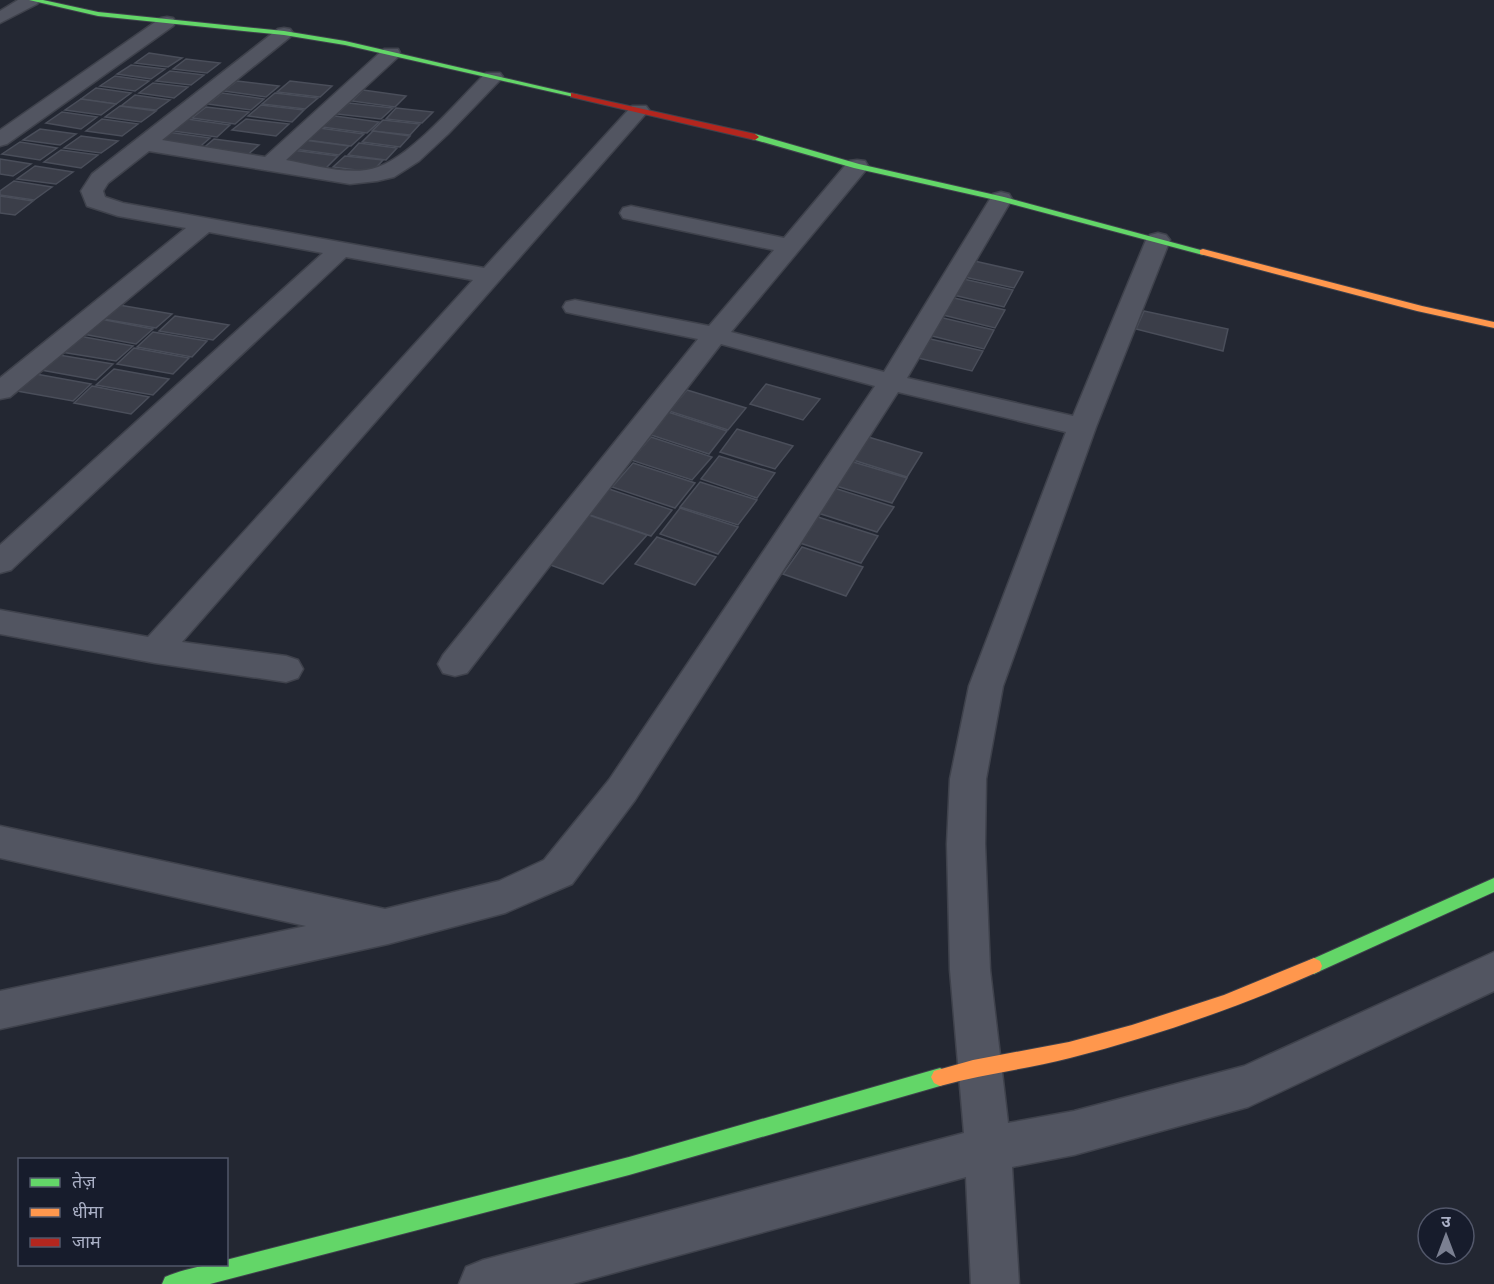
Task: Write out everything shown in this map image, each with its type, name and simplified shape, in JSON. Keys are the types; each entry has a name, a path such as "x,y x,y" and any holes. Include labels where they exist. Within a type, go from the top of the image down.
{"street":[{"path":"0,18 32,0 98,14 284,33 391,53 764,140 857,166 1001,199 1421,309 1494,325"},
{"path":"0,140 167,22"},
{"path":"284,33 100,179 92,191 95,201 118,209 491,276"},
{"path":"270,164 391,53"},
{"path":"145,144 350,177 373,176 389,172 412,156 493,77"},
{"path":"155,651 639,110"},
{"path":"455,664 715,335 857,166"},
{"path":"0,1010 388,926 505,896 558,872 622,790 891,382 1001,199"},
{"path":"631,213 788,246"},
{"path":"0,391 204,225"},
{"path":"995,1284 983,1106 970,970 966,844 968,779 986,686 1082,427 1158,240"},
{"path":"0,562 341,249"},
{"path":"575,307 715,335 891,382 1082,427"},
{"path":"0,622 155,651 286,669"},
{"path":"0,842 388,926"},
{"path":"483,1284 983,1106 1067,1050 1179,1018 1263,988 1494,885"},
{"path":"172,1284 629,1166 983,1106 1074,1133 1248,1086 1494,971"}],"building":[{"path":"149,53 182,58 168,67 135,63"},
{"path":"186,59 220,63 207,73 173,69"},
{"path":"131,65 165,69 151,79 117,74"},
{"path":"170,71 204,75 191,85 156,81"},
{"path":"115,76 149,81 135,91 100,86"},
{"path":"237,81 279,86 266,97 224,91"},
{"path":"290,81 332,86 320,97 277,92"},
{"path":"153,83 188,87 174,98 139,93"},
{"path":"96,88 131,93 116,104 81,99"},
{"path":"363,90 406,96 395,107 352,101"},
{"path":"222,93 264,99 251,110 208,104"},
{"path":"275,93 318,98 305,109 262,104"},
{"path":"135,95 170,100 156,110 121,106"},
{"path":"81,99 116,104 101,115 65,110"},
{"path":"349,103 393,108 381,119 337,114"},
{"path":"261,105 304,110 292,122 248,116"},
{"path":"120,106 156,111 141,122 105,117"},
{"path":"206,107 249,112 235,124 192,118"},
{"path":"396,108 433,112 422,123 386,119"},
{"path":"62,112 97,117 81,129 46,123"},
{"path":"335,116 379,122 367,133 322,127"},
{"path":"102,119 138,124 122,136 86,131"},
{"path":"187,119 230,125 217,137 173,131"},
{"path":"246,119 289,124 276,136 232,130"},
{"path":"383,120 420,124 410,135 372,131"},
{"path":"319,128 364,134 351,146 307,140"},
{"path":"40,129 76,134 60,145 23,140"},
{"path":"373,131 410,136 400,147 362,142"},
{"path":"167,132 210,138 196,150 152,144"},
{"path":"81,136 118,141 101,153 64,148"},
{"path":"214,139 259,145 245,157 200,151"},
{"path":"304,140 349,146 339,155 294,149"},
{"path":"20,142 57,148 40,160 2,154"},
{"path":"359,143 397,148 386,160 348,155"},
{"path":"61,150 98,155 81,168 44,162"},
{"path":"292,150 338,156 325,169 279,162"},
{"path":"345,156 383,160 372,172 333,167"},
{"path":"0,159 31,164 13,176 0,174"},
{"path":"35,166 73,172 56,184 17,179"},
{"path":"14,181 52,187 34,200 0,195 0,191"},
{"path":"0,196 33,201 15,215 0,213"},
{"path":"970,260 1023,272 1014,288 960,276"},
{"path":"959,278 1013,290 1004,307 949,294"},
{"path":"950,297 1005,310 995,328 939,314"},
{"path":"119,305 172,314 156,328 103,319"},
{"path":"1144,311 1228,329 1223,351 1136,329"},
{"path":"175,316 229,325 213,340 159,331"},
{"path":"939,317 994,330 984,349 928,335"},
{"path":"100,319 153,329 136,344 83,334"},
{"path":"153,332 207,341 192,357 137,347"},
{"path":"79,336 133,346 116,361 61,352"},
{"path":"926,338 983,351 972,371 914,357"},
{"path":"134,348 189,358 173,374 117,364"},
{"path":"59,355 113,364 96,380 41,370"},
{"path":"114,369 169,379 153,395 96,385"},
{"path":"36,374 91,384 73,401 17,391"},
{"path":"766,384 820,399 803,420 750,404"},
{"path":"92,386 149,397 131,414 74,403"},
{"path":"687,390 746,408 728,430 669,411"},
{"path":"668,412 727,431 709,454 648,434"},
{"path":"737,429 793,446 775,469 720,452"},
{"path":"865,436 922,453 907,477 850,459"},
{"path":"651,437 712,457 692,480 631,460"},
{"path":"719,456 775,473 757,498 701,479"},
{"path":"850,461 907,478 892,503 833,485"},
{"path":"633,463 695,483 675,508 612,487"},
{"path":"700,482 757,500 738,525 680,507"},
{"path":"834,488 894,507 877,532 818,513"},
{"path":"609,489 672,510 651,536 587,514"},
{"path":"680,508 738,527 718,554 660,534"},
{"path":"583,513 647,535 603,584 542,562"},
{"path":"818,517 878,536 861,563 800,543"},
{"path":"657,537 716,557 695,585 635,564"},
{"path":"802,547 863,567 846,596 783,574"}],"traffic: fast":[{"path":"33,0 98,14 284,33 345,43 574,95"},
{"path":"755,137 857,166 1001,199 1203,252"},
{"path":"1314,966 1494,885"},
{"path":"172,1284 629,1166 940,1077"}],"traffic: slow":[{"path":"1203,252 1421,309 1494,325"},
{"path":"940,1077 1053,1054 1132,1033 1224,1002 1314,966"}],"traffic: jam":[{"path":"574,95 755,137"}]}
